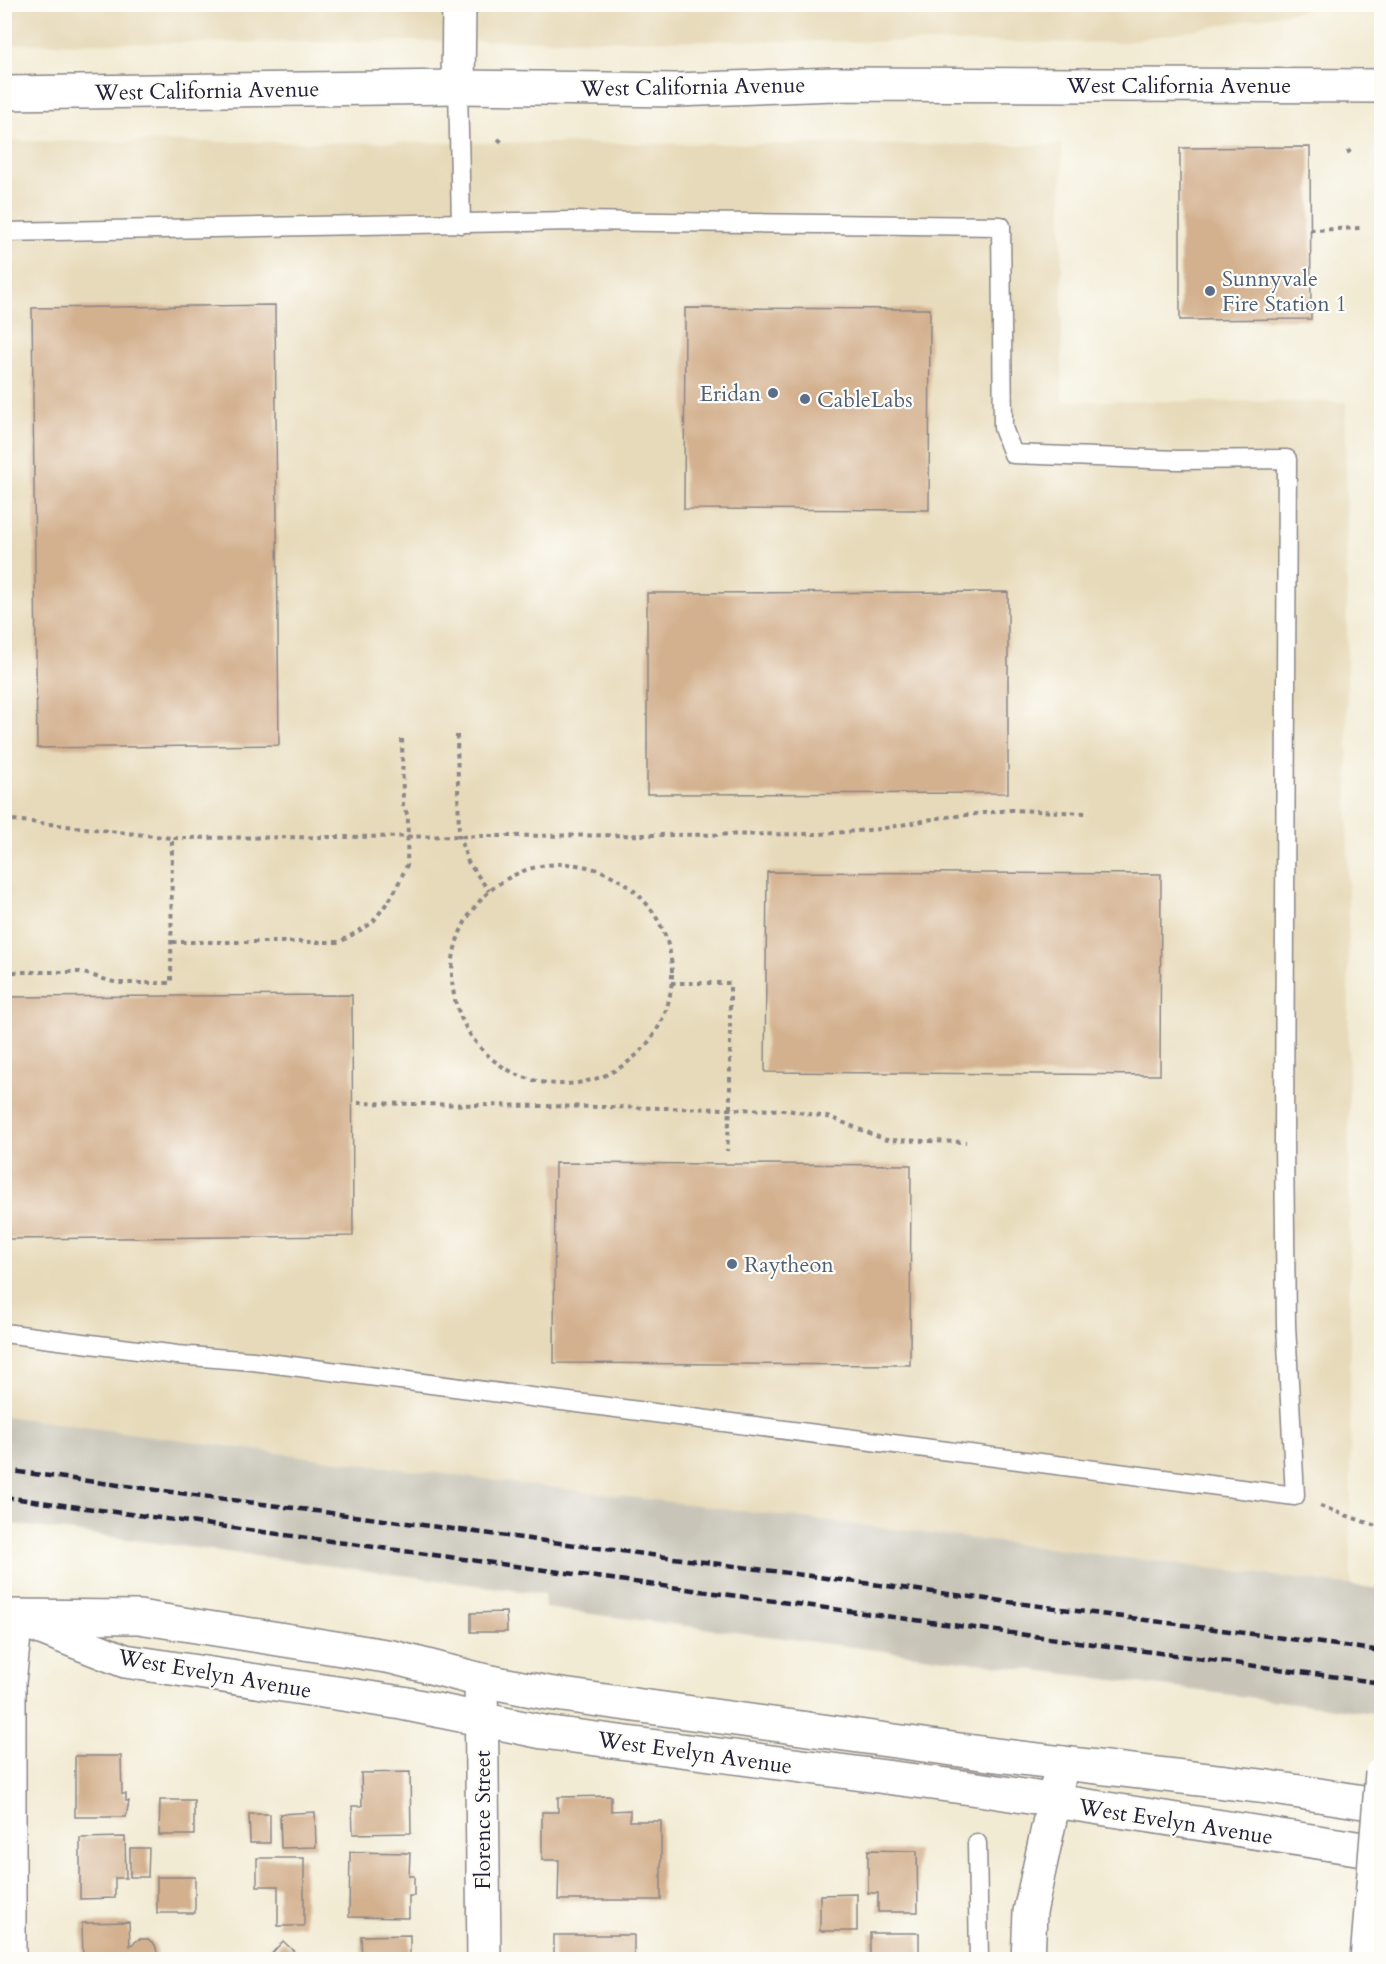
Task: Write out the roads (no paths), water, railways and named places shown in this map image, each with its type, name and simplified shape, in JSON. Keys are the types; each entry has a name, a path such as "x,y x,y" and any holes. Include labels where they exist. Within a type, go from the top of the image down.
{"main road":[{"path":"458,87 459,4"},
{"name":"West California Avenue","path":"4,93 458,87 676,90 834,84 1382,86"},
{"path":"9,1959 10,1617"},
{"name":"West Evelyn Avenue","path":"10,1617 139,1617 392,1657 481,1680 696,1714 1062,1763 1268,1787 1382,1805"},
{"name":"West Evelyn Avenue","path":"10,1617 125,1661 402,1703 543,1732 985,1790 1382,1852"},
{"name":"Florence Street","path":"481,1680 484,1959"},
{"path":"1028,1959 1030,1912 1062,1763"},
{"path":"1367,1959 1382,1773"}],"lane":[{"path":"458,87 462,224"},
{"path":"4,232 572,221 1001,226 1003,428 1013,454 1178,460 1287,459 1284,1153 1286,1325 1294,1496 253,1361 177,1355 4,1333"},
{"path":"977,1843 978,1959"}],"railway":[{"path":"4,1470 1382,1651"},
{"path":"4,1497 1382,1683"}],"place":[{"name":"Sunnyvale Fire Station 1","path":"1210,291"},
{"name":"Eridan","path":"773,393"},
{"name":"CableLabs","path":"805,399"},
{"name":"Raytheon","path":"732,1264"}]}
